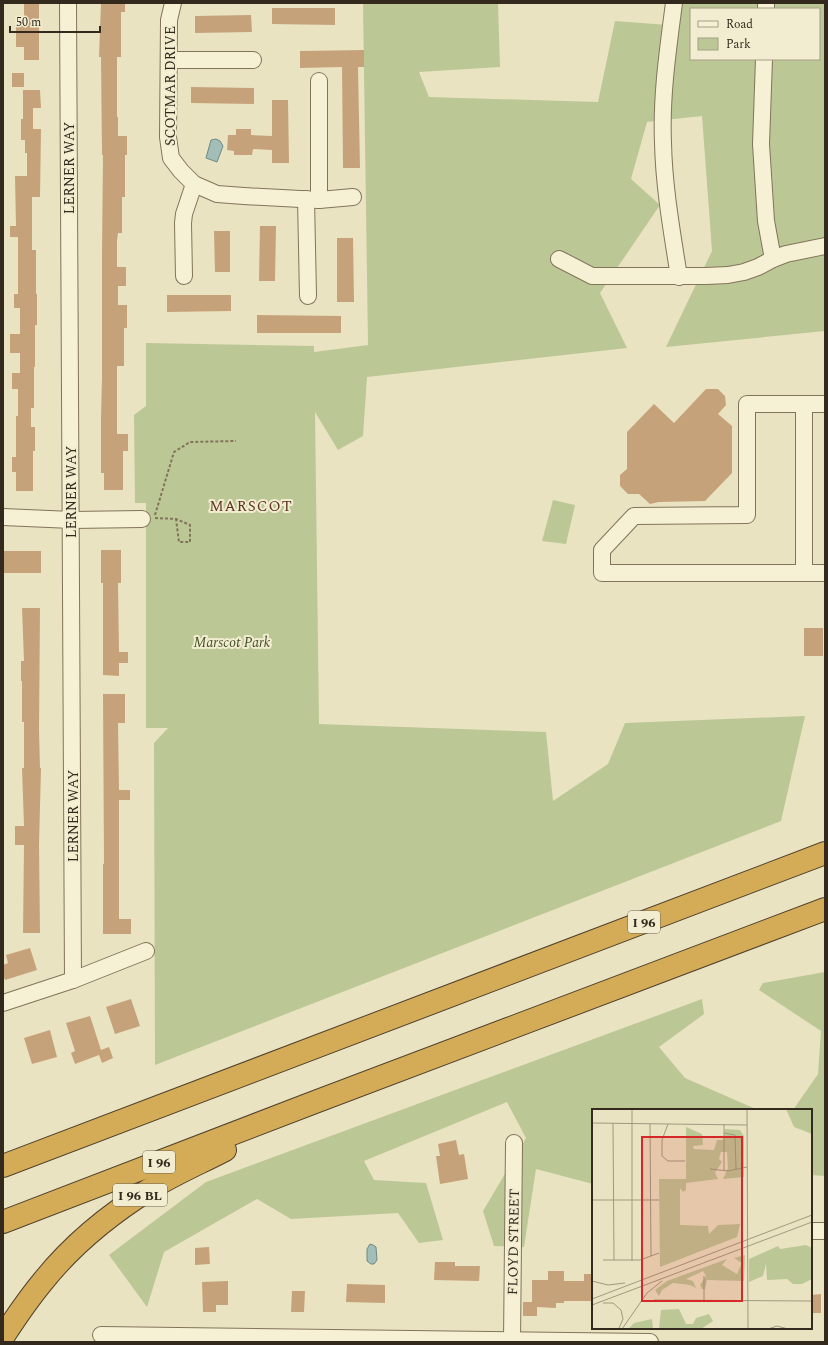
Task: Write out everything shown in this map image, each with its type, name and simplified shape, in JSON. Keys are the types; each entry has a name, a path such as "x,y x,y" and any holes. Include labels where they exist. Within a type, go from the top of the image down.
{"highway":[{"name":"I 96","path":"3,1166 825,853"},
{"name":"I 96","path":"3,1222 825,909"},
{"path":"3,1154 185,1097"},
{"name":"I 96 BL","path":"3,1336 22,1308 54,1268 92,1232 116,1212 164,1181 315,1102"}],"street":[{"name":"LERNER WAY","path":"68,3 74,980"},
{"name":"SCOTMAR DRIVE","path":"173,3 169,20 168,137 171,158 181,171 194,184 218,194 313,199 353,197"},
{"path":"674,3 663,100 663,142 664,174 679,277"},
{"path":"169,60 253,60"},
{"path":"764,60 761,144 766,221 773,259"},
{"path":"308,296 319,81"},
{"path":"184,276 183,223 184,214 194,184"},
{"path":"559,259 592,276 679,277 728,275 758,268 773,259 786,254 825,246"},
{"path":"825,404 747,404 747,515 634,516 602,550 602,573 825,573"},
{"path":"804,404 804,573"},
{"path":"3,517 72,520 142,519"},
{"path":"3,1003 74,980 146,952"},
{"name":"FLOYD STREET","path":"512,1341 514,1143"},
{"path":"812,1230 825,1231"},
{"path":"101,1335 650,1342"}],"path":[{"path":"176,519 179,542 190,542 190,525 176,519 154,518 174,452 190,442 236,441"}],"green space":[{"name":"Marscot Park","path":"363,3 498,3 500,67 419,72 429,97 598,102 615,21 668,25 673,3 825,3 825,331 666,347 712,251 702,116 647,122 631,179 660,205 600,293 627,348 367,377 363,436 338,450 315,412 319,724 546,732 553,801 608,764 625,723 805,716 781,821 155,1065 154,743 168,728 146,728 146,503 135,503 134,415 146,406 146,343 314,346 314,352 368,345"},
{"path":"553,500 575,505 566,544 542,541"},
{"path":"825,972 825,1176 812,1175 812,1109 794,1109 818,1074 821,1031 759,990 763,983"},
{"path":"702,999 704,1014 659,1047 685,1078 756,1109 592,1109 592,1184 536,1169 524,1247 494,1246 483,1211 526,1138 507,1102 364,1161 374,1180 426,1183 443,1240 419,1243 398,1213 291,1219 257,1199 164,1252 147,1307 109,1255 206,1182"}],"water":[{"path":"216,139 220,141 223,146 217,162 206,158 211,140"},
{"path":"370,1244 376,1247 377,1260 374,1264 367,1261 367,1249"}],"building":[{"path":"24,3 39,3 39,60 24,60 24,47 16,47 16,24 24,24"},
{"path":"101,3 125,3 125,12 121,12 121,57 117,57 118,136 127,136 127,155 125,155 125,197 122,197 122,233 118,233 117,241 117,267 126,267 126,286 118,286 118,305 127,305 127,328 124,328 124,366 117,366 117,434 128,434 128,451 123,451 123,490 104,490 104,473 101,473 103,155 101,57 99,57"},
{"path":"272,8 335,8 335,25 272,24"},
{"path":"251,15 252,32 195,33 195,16"},
{"path":"364,50 364,67 358,67 360,168 343,168 342,67 300,68 300,51"},
{"path":"12,73 24,73 24,87 12,87"},
{"path":"191,87 254,88 254,104 191,103"},
{"path":"23,90 40,90 41,108 33,108 33,129 41,129 40,197 32,197 32,250 36,250 37,294 34,408 31,408 31,427 35,427 35,451 33,451 33,491 16,491 16,472 12,472 12,457 16,457 16,416 18,416 18,389 12,389 12,373 20,373 20,353 10,353 10,334 20,334 20,308 14,308 14,294 18,294 18,237 10,237 10,226 16,226 15,176 27,176 27,153 25,153 25,140 21,140"},
{"path":"272,100 288,100 289,163 272,163 272,150 253,149 252,155 234,155 234,151 227,150 228,135 236,135 236,129 251,129 251,135 272,136"},
{"path":"260,226 276,226 275,281 259,281"},
{"path":"214,231 230,231 230,272 215,272"},
{"path":"337,238 353,238 354,302 337,302"},
{"path":"167,295 231,295 231,311 167,312"},
{"path":"257,315 341,316 341,333 257,333"},
{"path":"706,389 718,389 725,396 726,405 718,414 732,426 732,473 705,501 659,502 650,504 639,494 628,494 620,486 620,475 627,469 627,432 654,404 674,423"},
{"path":"101,550 121,550 121,583 118,583 119,652 128,652 128,663 119,663 119,676 103,675 103,583 101,583"},
{"path":"3,551 41,551 41,573 3,573"},
{"path":"22,608 40,608 40,933 23,933 24,845 15,845 15,826 24,826 22,768 24,768 24,722 22,722 21,681 21,661 24,661"},
{"path":"804,628 823,628 823,656 804,656"},
{"path":"103,694 125,694 125,723 118,723 119,790 130,790 130,800 119,800 119,919 131,919 131,934 103,934"},
{"path":"30,948 37,970 5,980 3,965 8,963 6,955"},
{"path":"131,999 140,1026 115,1034 106,1007"},
{"path":"90,1016 101,1050 109,1047 113,1058 102,1063 99,1055 75,1064 71,1053 75,1051 66,1023"},
{"path":"50,1030 57,1057 32,1064 24,1038"},
{"path":"456,1140 459,1155 464,1154 468,1179 440,1184 436,1156 440,1156 438,1144"},
{"path":"209,1247 210,1264 195,1265 195,1248"},
{"path":"435,1262 455,1262 455,1266 480,1266 479,1281 434,1280"},
{"path":"548,1271 564,1271 564,1281 584,1281 584,1274 592,1274 592,1301 564,1301 564,1303 556,1303 556,1308 537,1307 537,1316 523,1316 523,1302 532,1302 532,1280 548,1280"},
{"path":"228,1281 228,1305 216,1305 216,1312 203,1312 202,1282"},
{"path":"347,1284 385,1285 385,1303 346,1302"},
{"path":"292,1291 305,1291 304,1312 291,1312"},
{"path":"821,1294 821,1313 812,1313 812,1295"}],"district":[{"name":"MARSCOT","path":"251,506"}]}
